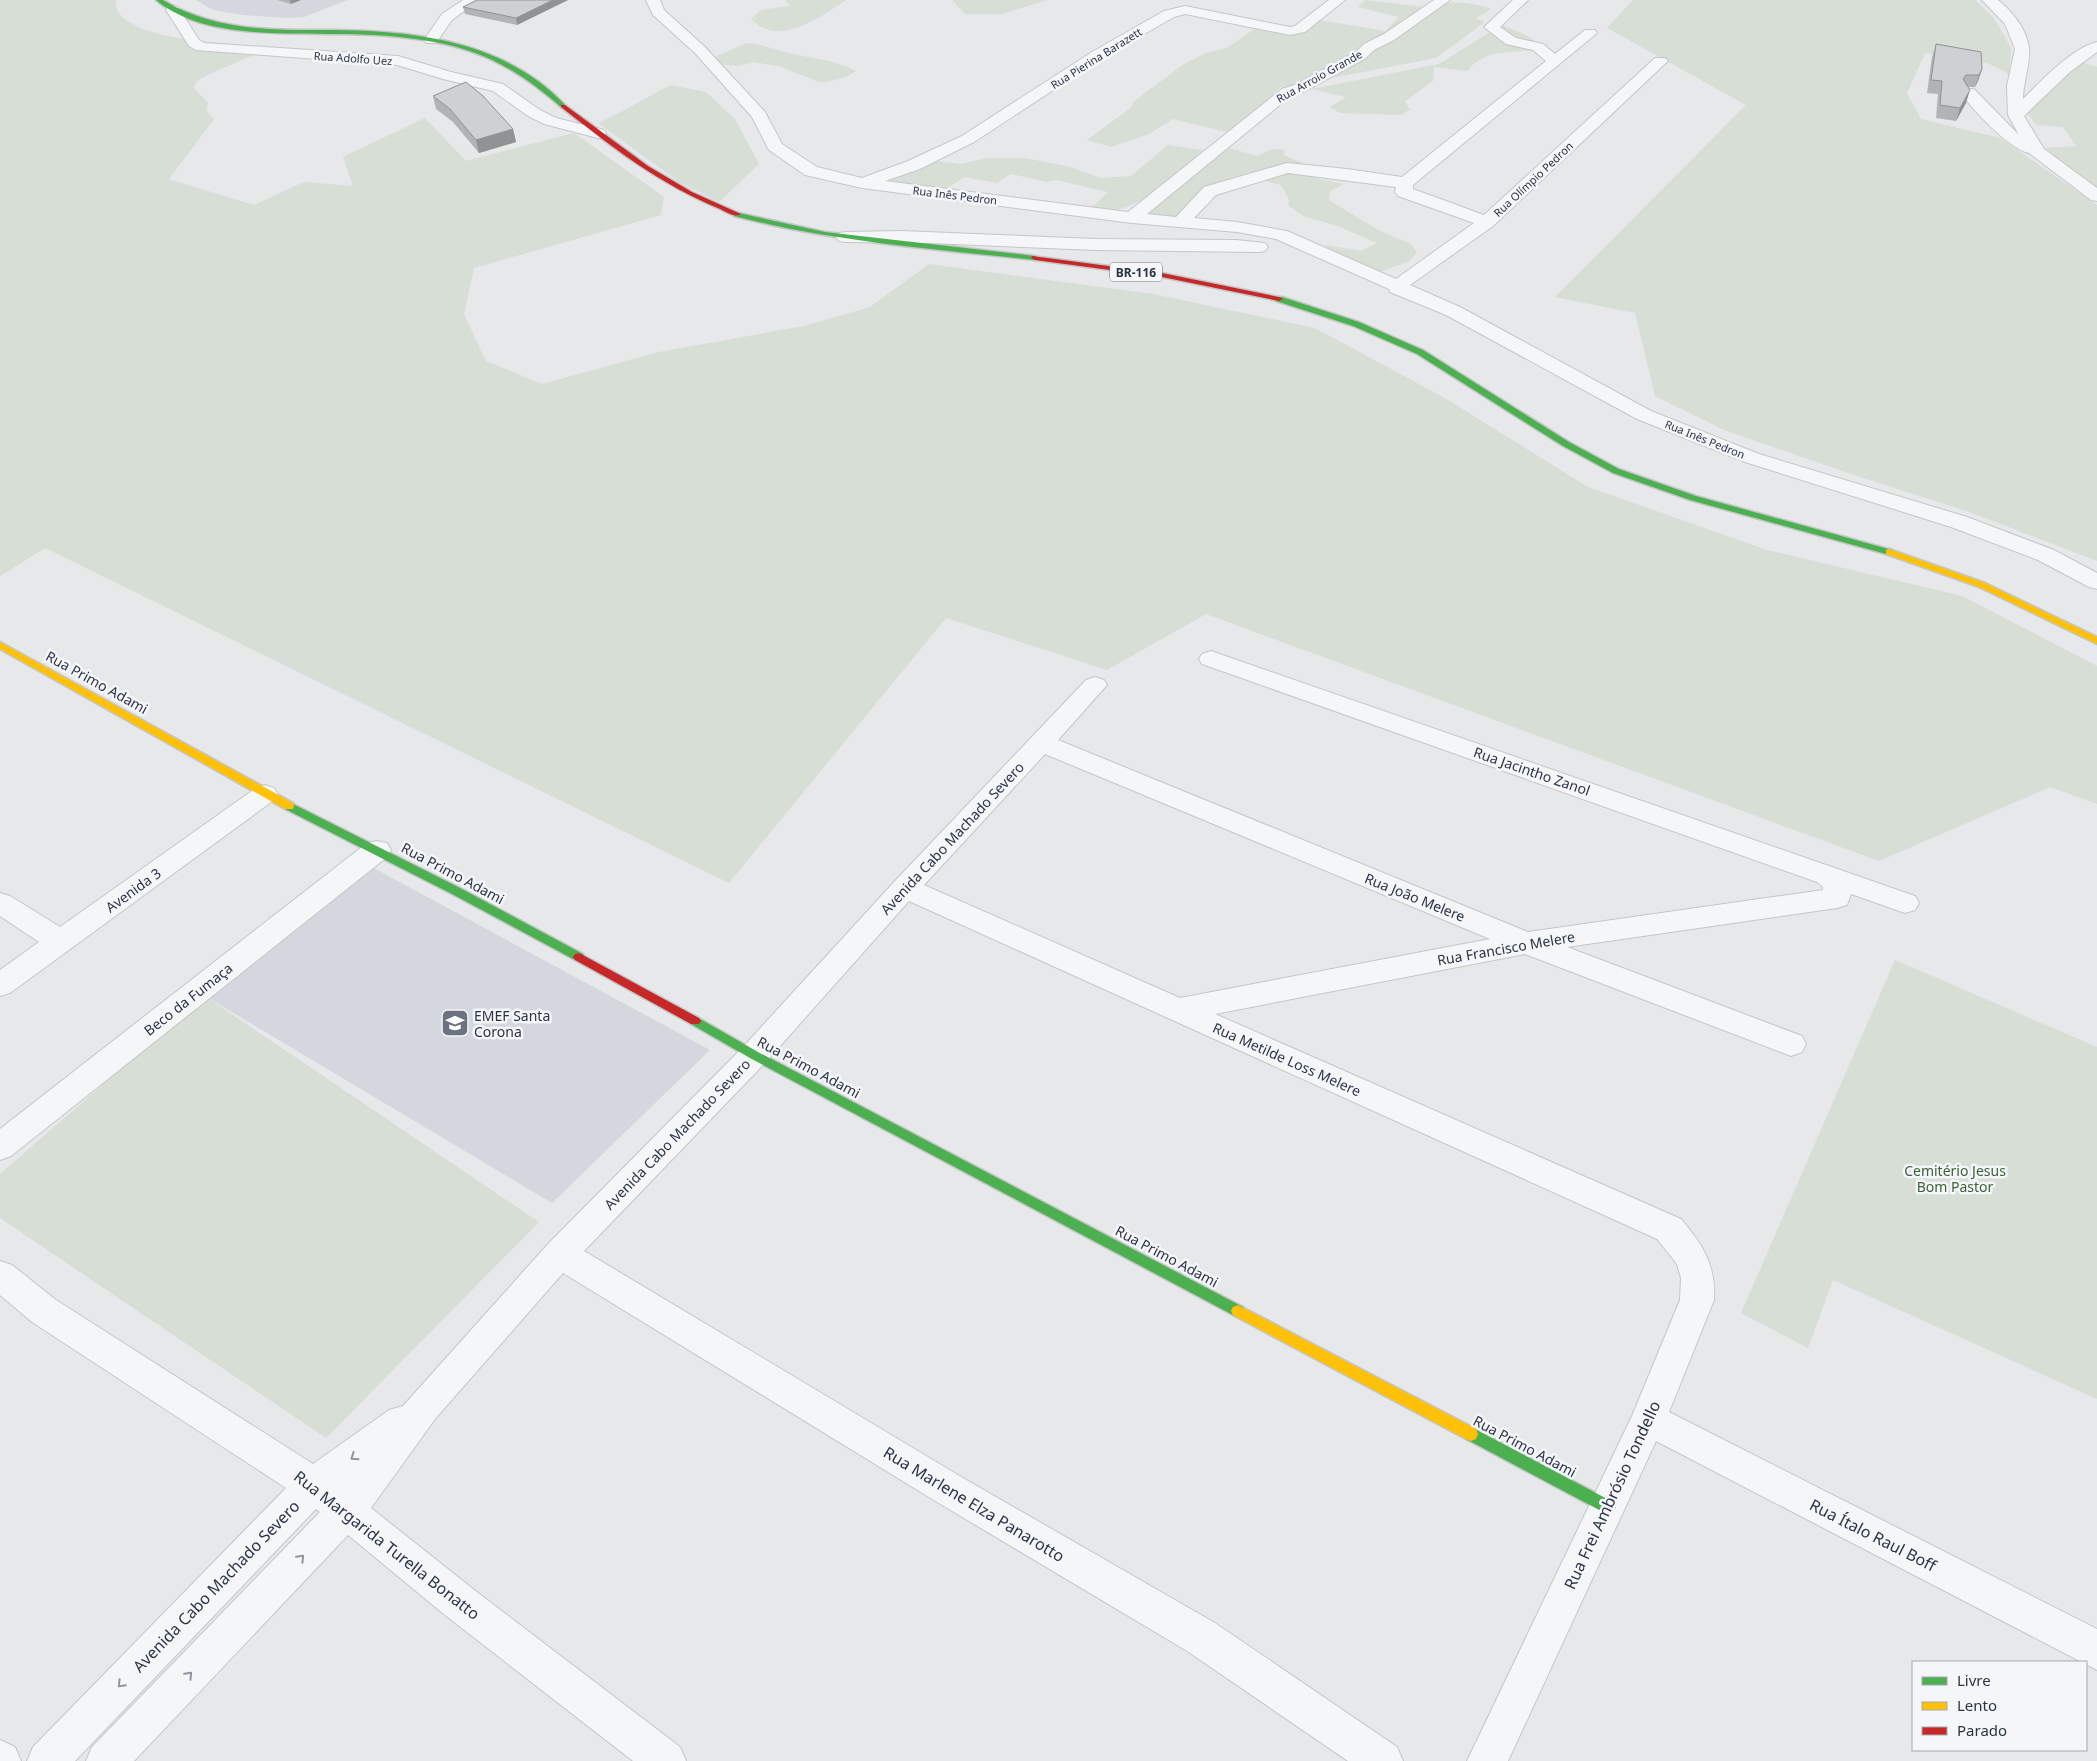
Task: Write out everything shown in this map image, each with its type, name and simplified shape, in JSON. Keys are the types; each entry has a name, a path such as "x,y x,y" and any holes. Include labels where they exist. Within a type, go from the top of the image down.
{"main road":[{"name":"BR-116","path":"159,0 172,10 196,19 214,23 272,32 342,32 430,40 496,58 521,73 598,133 666,182 741,216 785,227 845,237 1124,270 1240,289 1299,303 1347,320 1421,353 1617,471 1686,496 1822,533 1964,578 2036,610 2097,641"},
{"name":"Rua Primo Adami","path":"0,645 265,794 456,890 754,1055 1608,1507"}],"street":[{"path":"430,40 447,18 472,0"},
{"name":"Rua Inês Pedron","path":"653,0 658,12 700,50 759,115 775,146 811,170 862,183 1132,218 1237,227 1280,235 1453,311 1644,415 1752,458 1959,522 2046,555 2097,582"},
{"name":"Rua Pierina Barazett","path":"862,183 914,165 968,139 1097,56 1169,14 1185,10 1290,31 1300,29 1338,0"},
{"name":"Rua Arroio Grande","path":"1132,218 1275,101 1288,92 1302,87 1361,55 1369,46 1389,37 1443,0"},
{"path":"1521,0 1491,26 1511,41 1538,47 1555,61"},
{"path":"1989,0 2012,23 2022,48 2015,86 2016,115 2037,152"},
{"name":"Rua Adolfo Uez","path":"172,10 194,43 201,48 398,61 448,76 498,87 534,114 550,121 598,133"},
{"path":"1487,222 1404,192 1406,183 1590,33"},
{"path":"2016,115 2076,59 2097,46"},
{"name":"Rua Olímpio Pedron","path":"1397,288 1406,279 1487,222 1660,60"},
{"path":"1968,92 2010,136 2037,152 2097,196"},
{"path":"1181,222 1210,191 1286,168 1347,174 1406,183"},
{"name":"Rua Inês Pedron","path":"845,237 905,236 1150,247 1223,245 1270,248 1330,257"},
{"name":"Rua Jacintho Zanol","path":"1211,659 1832,886 1905,903"},
{"name":"Avenida Cabo Machado Severo","path":"106,1761 347,1510 422,1408 560,1254 754,1055 905,888 1095,685"},
{"name":"Rua João Melere","path":"1041,743 1526,943 1790,1044"},
{"name":"Avenida 3","path":"0,985 265,794"},
{"name":"Beco da Fumaça","path":"0,1147 377,850"},
{"name":"Rua Francisco Melere","path":"1178,1010 1832,886"},
{"name":"Rua Metilde Loss Melere","path":"905,888 1669,1229"},
{"path":"0,903 61,942"},
{"name":"Rua Frei Ambrósio Tondello","path":"1487,1761 1648,1419 1696,1300 1699,1281 1689,1252 1669,1229"},
{"name":"Rua Marlene Elza Panarotto","path":"560,1254 950,1490 1201,1637 1383,1761"},
{"name":"Rua Margarida Turella Bonatto","path":"0,1274 44,1311 314,1485 459,1602 666,1761"},
{"name":"Avenida Cabo Machado Severo","path":"47,1761 314,1485 422,1408"},
{"name":"Rua Ítalo Raul Boff","path":"1648,1419 2097,1650"}],"shaded area":[{"path":"196,0 348,0 304,17 287,18 243,15 213,10"},
{"name":"EMEF Santa Corona","path":"370,866 710,1050 552,1203 205,996"}],"green space":[{"path":"0,0 116,0 119,13 132,24 150,31 197,41 254,46 254,55 209,74 196,82 194,88 208,103 206,110 214,119 169,179 254,205 304,182 353,186 343,157 425,118 466,161 574,133 664,197 661,215 474,268 464,314 486,361 542,384 659,352 804,326 870,307 929,264 1153,294 1315,328 1443,397 1588,487 1767,550 1962,596 2097,666 2097,804 2050,787 1879,861 1206,614 1107,670 946,618 729,883 45,548 0,576"},
{"path":"785,0 846,0 812,21 786,30 773,31 762,27 751,19 761,10 790,6"},
{"path":"952,0 1047,0 1002,14 965,14"},
{"path":"1365,0 1424,7 1440,3 1458,2 1475,4 1491,9 1476,18 1485,22 1436,58 1280,88 1230,133 1173,119 1149,134 1111,147 1087,140 1132,107 1133,102 1184,64 1206,53 1227,48 1256,28 1291,34 1319,20 1385,31 1399,17 1358,7"},
{"path":"1633,0 1975,0 1994,18 2011,48 2009,74 1987,63 1925,53 1907,93 1921,119 2000,138 2097,205 2097,561 1972,513 1724,430 1655,396 1635,313 1555,297 1746,105 1607,28"},
{"path":"1501,25 1524,34 1540,44 1535,50 1490,55 1467,71 1434,67 1433,81 1405,101 1410,110 1401,115 1340,113 1330,107 1346,97 1312,89 1439,64"},
{"path":"746,43 831,62 856,71 846,77 819,82 779,66 753,62 739,66 716,64 717,56"},
{"path":"2081,62 2097,67 2097,191 2045,148 2076,146 2063,127 2036,125 2027,113"},
{"path":"671,85 706,92 735,119 759,164 719,202 679,182 598,123"},
{"path":"1168,145 1207,151 1158,193 1114,212 1091,208 1108,192 1056,180 1047,182 1011,174 997,183 965,177 944,190 886,182 899,175 937,161 960,164 987,158 1025,158 1071,167 1101,178 1131,176"},
{"path":"1223,146 1257,156 1273,149 1285,150 1284,155 1305,164 1293,170 1315,178 1344,184 1330,191 1329,200 1378,230 1411,244 1417,253 1408,262 1373,274 1333,253 1325,245 1361,251 1377,243 1340,227 1304,216 1289,206 1288,197 1281,185 1248,177 1228,185 1191,213 1174,219 1143,217"},
{"name":"Cemitério Jesus Bom Pastor","path":"1895,960 2097,1047 2097,1399 1833,1280 1808,1348 1741,1313"},
{"path":"205,996 539,1222 326,1438 0,1218 0,1174"}],"building":[{"path":"477,0 553,0 516,18 463,7"},
{"path":"1936,44 1981,52 1982,69 1979,75 1966,75 1963,79 1970,90 1960,108 1940,105 1942,81 1931,80"},
{"path":"466,82 483,96 513,129 476,140 450,109 433,96"}],"traffic: fast":[{"path":"159,0 194,18 227,27 270,31 411,36 459,46 483,53 513,67 536,83 563,106"},
{"path":"737,214 782,226 825,234 1035,258"},
{"path":"1279,299 1356,324 1420,352 1566,444 1616,471 1693,498 1889,552"},
{"path":"289,806 456,891 579,957"},
{"path":"695,1021 754,1055 1238,1311"},
{"path":"1471,1434 1608,1507"}],"traffic: slow":[{"path":"1889,552 1982,585 2097,641"},
{"path":"0,645 289,806"},
{"path":"1238,1311 1471,1434"}],"traffic: jam":[{"path":"563,106 604,138 668,181 737,214"},
{"path":"1035,258 1162,275 1279,299"},
{"path":"579,957 695,1021"}],"place":[{"name":"EMEF Santa Corona","path":"455,1023"}]}
